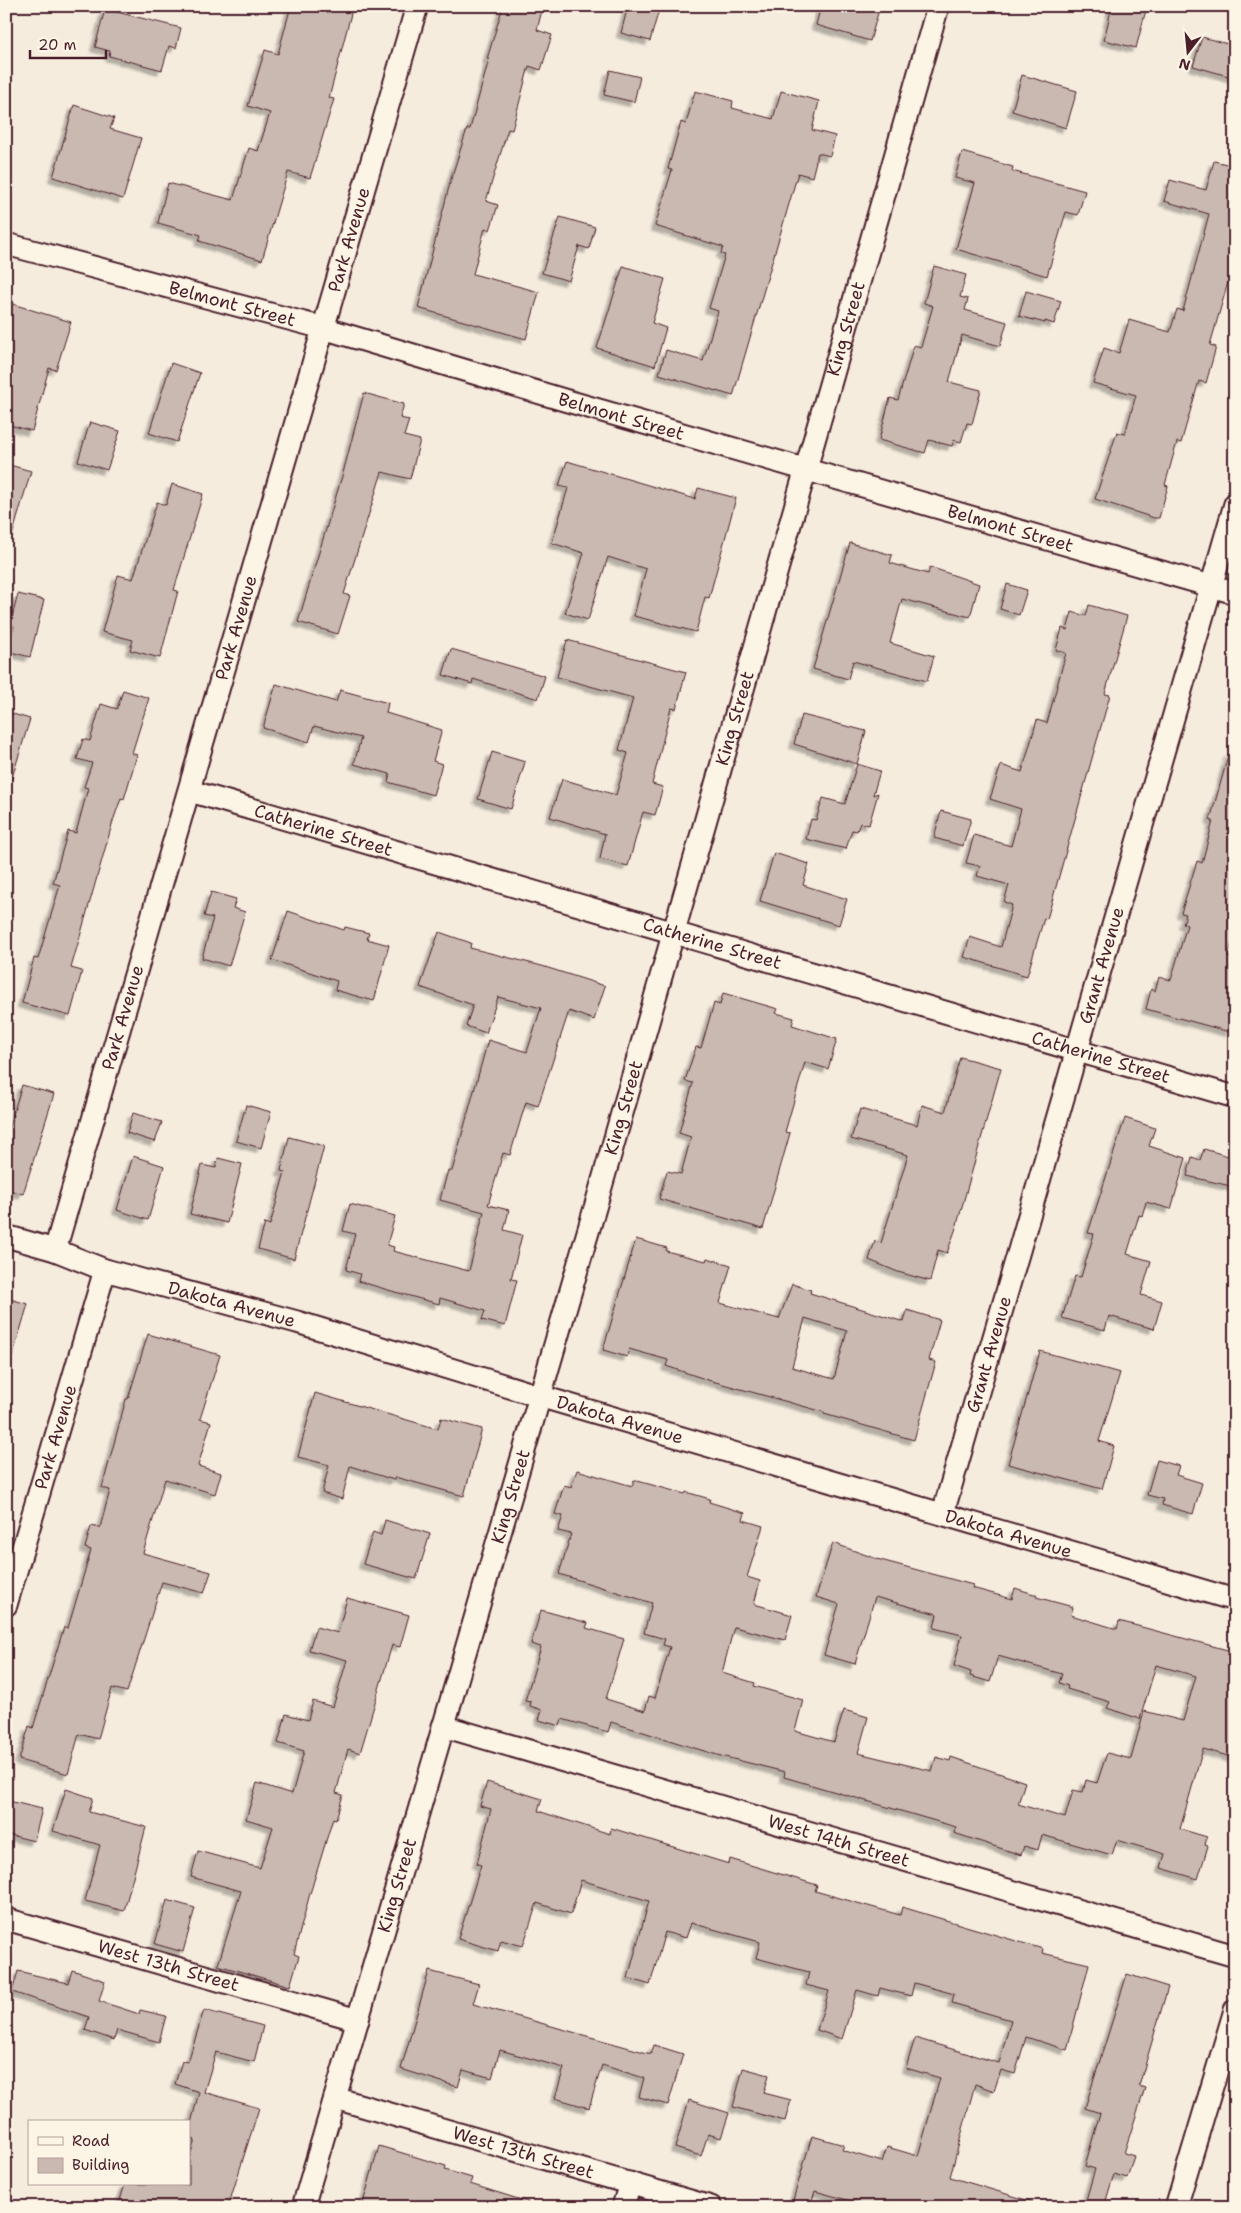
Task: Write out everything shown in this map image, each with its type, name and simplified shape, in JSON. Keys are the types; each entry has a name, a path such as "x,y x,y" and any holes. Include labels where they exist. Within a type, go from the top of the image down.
{"street":[{"name":"Park Avenue","path":"55,1250 122,1014 190,791 417,6"},
{"name":"King Street","path":"303,2207 674,932 938,6"},
{"name":"Belmont Street","path":"6,244 323,328 806,470 1235,593"},
{"name":"Grant Avenue","path":"943,1513 1235,504"},
{"name":"Catherine Street","path":"190,791 1235,1097"},
{"name":"Dakota Avenue","path":"6,1236 55,1250 105,1270 297,1322 318,1330 539,1396 1235,1600"},
{"name":"Park Avenue","path":"6,1604 105,1270"},
{"name":"West 14th Street","path":"443,1726 1235,1956"},
{"name":"West 13th Street","path":"6,1919 358,2020"},
{"path":"1176,2207 1235,2010"},
{"name":"West 13th Street","path":"335,2098 711,2207"},
{"path":"623,2207 630,2183"}],"building":[{"path":"291,6 353,6 329,98 334,99 310,178 288,172 262,260 199,241 201,235 158,223 168,183 233,200 249,148 258,151 270,113 248,106 265,50 278,54"},
{"path":"503,6 543,6 537,30 552,35 541,70 529,66 512,130 508,129 486,201 498,205 490,230 485,228 473,274 539,292 526,339 418,308 451,179 467,129 470,129 489,59 487,59"},
{"path":"628,6 660,6 650,41 621,33"},
{"path":"821,6 880,6 870,41 816,25"},
{"path":"1112,6 1147,6 1136,48 1104,40"},
{"path":"105,9 181,28 176,48 169,46 162,70 109,56 110,51 95,47"},
{"path":"1202,37 1235,46 1235,78 1193,66"},
{"path":"610,70 640,77 634,102 604,95"},
{"path":"1022,75 1077,91 1066,128 1012,111"},
{"path":"695,91 733,101 732,108 773,119 781,91 819,101 812,130 835,136 830,156 818,153 812,177 798,173 733,396 659,374 666,350 703,361 718,311 709,308 725,255 721,254 723,247 655,226 672,170 668,169 681,122 686,124"},
{"path":"74,105 114,118 110,129 141,138 123,199 53,177"},
{"path":"962,152 1013,167 1012,171 1085,191 1078,215 1066,212 1047,276 956,249 975,183 955,178"},
{"path":"1214,161 1235,166 1235,258 1210,345 1216,347 1206,383 1199,381 1181,443 1177,442 1165,485 1168,486 1159,518 1154,518 1095,499 1117,432 1125,434 1136,395 1093,383 1104,348 1119,353 1129,320 1170,332 1177,309 1183,311 1209,214 1164,201 1170,180 1206,190"},
{"path":"560,217 595,227 589,249 579,246 569,281 542,273"},
{"path":"623,266 665,279 652,323 666,328 655,366 597,348"},
{"path":"934,266 966,275 960,297 968,299 965,310 1007,322 1000,346 962,335 949,382 981,390 972,424 967,423 961,442 954,440 952,446 929,440 925,453 879,440 890,398 898,400 914,345 921,347 933,306 924,303"},
{"path":"1026,291 1061,301 1054,324 1019,316"},
{"path":"6,302 71,322 56,370 49,368 32,431 6,424"},
{"path":"171,363 200,373 177,442 149,433"},
{"path":"364,393 404,404 400,418 409,420 404,436 420,440 410,479 382,472 344,594 350,596 338,634 298,622 343,473"},
{"path":"90,422 120,431 107,470 78,461"},
{"path":"567,461 695,499 698,488 736,498 709,598 705,597 696,632 634,616 646,569 608,557 588,620 565,613 584,553 552,543 568,488 559,486"},
{"path":"6,464 31,471 12,536 6,535"},
{"path":"172,484 203,494 174,590 178,591 160,658 130,650 133,640 102,632 118,575 133,579 157,502 166,505"},
{"path":"850,543 892,555 890,563 928,574 930,567 979,584 970,617 902,599 890,643 934,656 927,681 853,661 848,679 813,669"},
{"path":"1007,584 1027,590 1019,615 1000,609"},
{"path":"18,594 44,600 30,657 7,651 14,626 10,625"},
{"path":"1089,605 1127,616 1105,694 1110,695 1047,919 1044,918 1027,976 964,957 970,937 1001,947 1012,905 1004,902 1009,885 977,876 980,866 966,863 974,835 1011,846 1021,809 990,799 1001,765 1022,772 1037,720 1047,723 1066,653 1056,650 1062,628 1067,630 1072,612 1086,616"},
{"path":"567,640 686,672 676,709 671,708 652,784 663,787 655,815 643,812 628,866 600,859 605,834 550,817 562,779 616,795 628,753 619,750 633,698 557,677"},
{"path":"451,649 545,676 538,699 473,679 472,684 443,675"},
{"path":"276,684 336,702 340,690 388,703 386,713 442,730 433,761 442,764 433,795 388,782 390,774 354,764 361,738 314,726 309,742 263,728"},
{"path":"123,690 149,698 132,753 137,755 124,799 121,798 113,821 71,968 82,971 70,1016 22,1003 34,958 38,959 60,885 53,883 68,831 76,833 88,788 84,787 92,763 77,759 83,739 90,741 101,704 117,709"},
{"path":"6,712 30,719 11,781 6,780"},
{"path":"802,715 866,731 857,764 794,744"},
{"path":"492,752 525,762 511,809 478,799"},
{"path":"1229,753 1235,754 1235,932 1228,957 1235,959 1235,1014 1230,1032 1146,1009 1151,989 1155,991 1159,977 1171,980 1187,925 1183,924 1186,914 1181,913 1197,861 1202,863 1213,821 1210,820"},
{"path":"857,764 880,771 873,795 878,793 869,825 860,823 857,831 852,830 846,849 806,839 811,819 816,820 823,798 845,804"},
{"path":"941,811 971,819 963,846 934,838"},
{"path":"774,853 809,864 803,885 847,899 839,925 760,901"},
{"path":"211,892 236,899 233,908 245,912 229,966 202,958 213,918 204,916"},
{"path":"288,911 344,930 345,927 369,933 367,939 389,945 374,1001 335,990 337,981 272,960"},
{"path":"439,932 471,943 470,948 542,966 605,986 594,1020 569,1011 538,1106 526,1102 510,1155 503,1153 488,1205 509,1210 504,1230 522,1235 511,1279 517,1280 505,1326 482,1320 485,1311 440,1298 439,1304 395,1292 358,1281 360,1274 346,1270 355,1234 343,1231 350,1204 395,1216 387,1245 394,1247 393,1251 469,1271 484,1212 440,1200 448,1170 452,1171 488,1040 527,1052 541,1008 498,997 486,1033 466,1026 473,1005 420,987"},
{"path":"723,993 778,1009 776,1013 794,1018 792,1025 837,1039 828,1069 805,1062 785,1132 790,1133 763,1229 659,1199 667,1171 681,1174 691,1137 679,1133 693,1083 685,1081 696,1047 701,1048 714,1003 720,1005"},
{"path":"960,1057 1001,1068 956,1228 947,1253 938,1250 930,1281 898,1272 869,1260 875,1241 881,1243 908,1155 851,1139 860,1109 917,1125 922,1105 945,1112"},
{"path":"22,1085 54,1094 23,1194 6,1189 6,1137"},
{"path":"246,1105 271,1112 261,1148 236,1141"},
{"path":"133,1113 162,1122 155,1142 127,1133"},
{"path":"1125,1118 1155,1128 1149,1146 1186,1158 1171,1209 1146,1202 1142,1216 1139,1215 1127,1254 1151,1261 1141,1295 1162,1301 1154,1329 1109,1316 1105,1330 1062,1318 1075,1276 1081,1277 1094,1234 1088,1233"},
{"path":"289,1137 324,1146 294,1259 258,1249 265,1223 270,1225 285,1172 281,1171"},
{"path":"1204,1149 1235,1158 1235,1187 1187,1176 1192,1157 1200,1160"},
{"path":"133,1156 164,1166 148,1220 117,1210"},
{"path":"218,1158 242,1164 227,1223 190,1214 202,1165 216,1168"},
{"path":"636,1239 667,1248 666,1251 706,1261 707,1258 731,1265 720,1303 779,1319 792,1284 811,1290 810,1293 904,1322 907,1310 940,1320 929,1360 936,1362 914,1440 824,1414 824,1412 708,1380 666,1366 668,1360 629,1349 627,1357 603,1350","holes":["805,1318 847,1331 834,1379 792,1367"]},
{"path":"6,1298 28,1304 11,1361 6,1360"},
{"path":"148,1334 220,1355 200,1419 211,1422 198,1466 221,1473 215,1494 165,1479 143,1553 211,1572 204,1593 162,1582 127,1692 112,1688 98,1739 79,1734 68,1774 19,1760 29,1726 33,1728 64,1627 68,1628 91,1550 85,1548 91,1526 100,1528 110,1490 102,1488 126,1399 128,1399"},
{"path":"1040,1351 1120,1373 1099,1441 1114,1446 1102,1489 1008,1464"},
{"path":"315,1393 438,1429 441,1418 482,1429 464,1496 395,1477 394,1480 350,1466 342,1499 322,1493 329,1465 298,1457"},
{"path":"1157,1460 1179,1466 1176,1475 1202,1483 1193,1514 1162,1505 1163,1499 1147,1495"},
{"path":"577,1470 632,1486 634,1480 710,1499 709,1502 745,1513 743,1520 763,1526 747,1577 760,1581 754,1604 792,1615 785,1640 734,1627 722,1673 755,1683 754,1686 803,1700 795,1731 834,1742 844,1710 868,1717 858,1753 932,1771 936,1757 950,1761 951,1757 1025,1782 1018,1804 1065,1818 1073,1790 1083,1792 1086,1780 1097,1783 1107,1753 1131,1759 1144,1711 1183,1721 1196,1676 1156,1665 1140,1719 1107,1708 1110,1702 1067,1689 1068,1686 1059,1683 1062,1674 998,1656 990,1682 970,1676 971,1672 954,1666 962,1635 934,1628 937,1614 875,1597 855,1664 824,1655 839,1604 816,1597 833,1543 877,1559 973,1585 972,1588 1012,1599 1015,1588 1037,1595 1036,1597 1073,1607 1071,1615 1117,1629 1119,1621 1235,1652 1235,1758 1203,1749 1180,1829 1207,1837 1205,1845 1208,1846 1198,1879 1161,1868 1165,1854 1117,1840 1112,1855 1042,1835 1038,1850 1024,1846 1021,1855 954,1833 956,1827 784,1777 785,1772 717,1755 611,1722 608,1732 562,1719 560,1726 539,1720 542,1710 530,1706 531,1702 525,1701 541,1647 531,1644 541,1610 588,1623 586,1628 624,1639 606,1699 645,1711 649,1696 655,1698 670,1647 663,1645 665,1639 644,1633 652,1603 559,1574 571,1534 558,1531 563,1516 555,1514 564,1485 571,1487"},
{"path":"385,1520 430,1534 416,1579 363,1564 373,1532 381,1535"},
{"path":"347,1598 409,1615 400,1647 392,1645 360,1753 348,1749 336,1793 343,1795 336,1819 333,1818 309,1897 294,1954 299,1956 290,1986 218,1965 241,1891 191,1877 198,1851 260,1868 273,1827 246,1819 257,1783 292,1794 304,1751 278,1743 286,1714 308,1720 313,1701 333,1707 347,1660 309,1650 316,1627 338,1633"},
{"path":"487,1782 542,1799 538,1811 610,1834 611,1828 729,1864 730,1859 817,1885 815,1891 900,1915 902,1907 1043,1949 1042,1953 1089,1964 1067,2050 1026,2037 1015,2074 1001,2070 994,2091 975,2084 950,2177 1033,2202 1032,2207 857,2207 858,2203 815,2191 810,2207 791,2207 812,2136 844,2145 842,2150 882,2162 887,2147 918,2156 940,2078 906,2068 915,2038 999,2063 1011,2020 952,2003 954,1994 914,1983 911,1996 880,1988 878,1996 857,1990 842,2039 817,2030 829,1991 806,1985 809,1972 756,1958 760,1942 691,1923 686,1938 665,1932 650,1985 628,1978 649,1901 581,1880 571,1914 537,1903 523,1946 501,1940 498,1951 458,1939 481,1865 477,1864 491,1809 480,1806"},
{"path":"66,1789 93,1798 89,1812 146,1827 124,1911 85,1901 100,1845 53,1831"},
{"path":"9,1801 42,1809 34,1841 6,1834 6,1811"},
{"path":"167,1900 195,1908 183,1952 155,1944"},
{"path":"72,1970 105,1981 99,2001 139,2014 140,2010 166,2016 159,2042 117,2030 114,2040 85,2030 89,2017 12,1992 18,1971 68,1983"},
{"path":"429,1971 479,1984 473,2004 651,2054 654,2045 683,2054 668,2105 639,2097 644,2078 602,2065 589,2108 555,2098 564,2068 500,2050 492,2078 463,2070 458,2087 401,2069"},
{"path":"1127,1974 1168,1987 1139,2086 1145,2088 1124,2153 1134,2156 1127,2178 1114,2174 1104,2207 1084,2207 1095,2169 1085,2166 1100,2113 1085,2108"},
{"path":"204,2010 263,2026 254,2062 216,2052 204,2092 259,2108 228,2207 118,2207 124,2186 190,2186 190,2156 195,2140 190,2138 190,2127 199,2092 175,2084 182,2061 188,2062"},
{"path":"743,2068 769,2075 764,2093 791,2100 785,2121 733,2107"},
{"path":"689,2100 729,2113 721,2138 708,2134 701,2156 675,2148"},
{"path":"379,2146 446,2166 445,2170 472,2178 470,2184 528,2202 527,2207 362,2207"}]}
